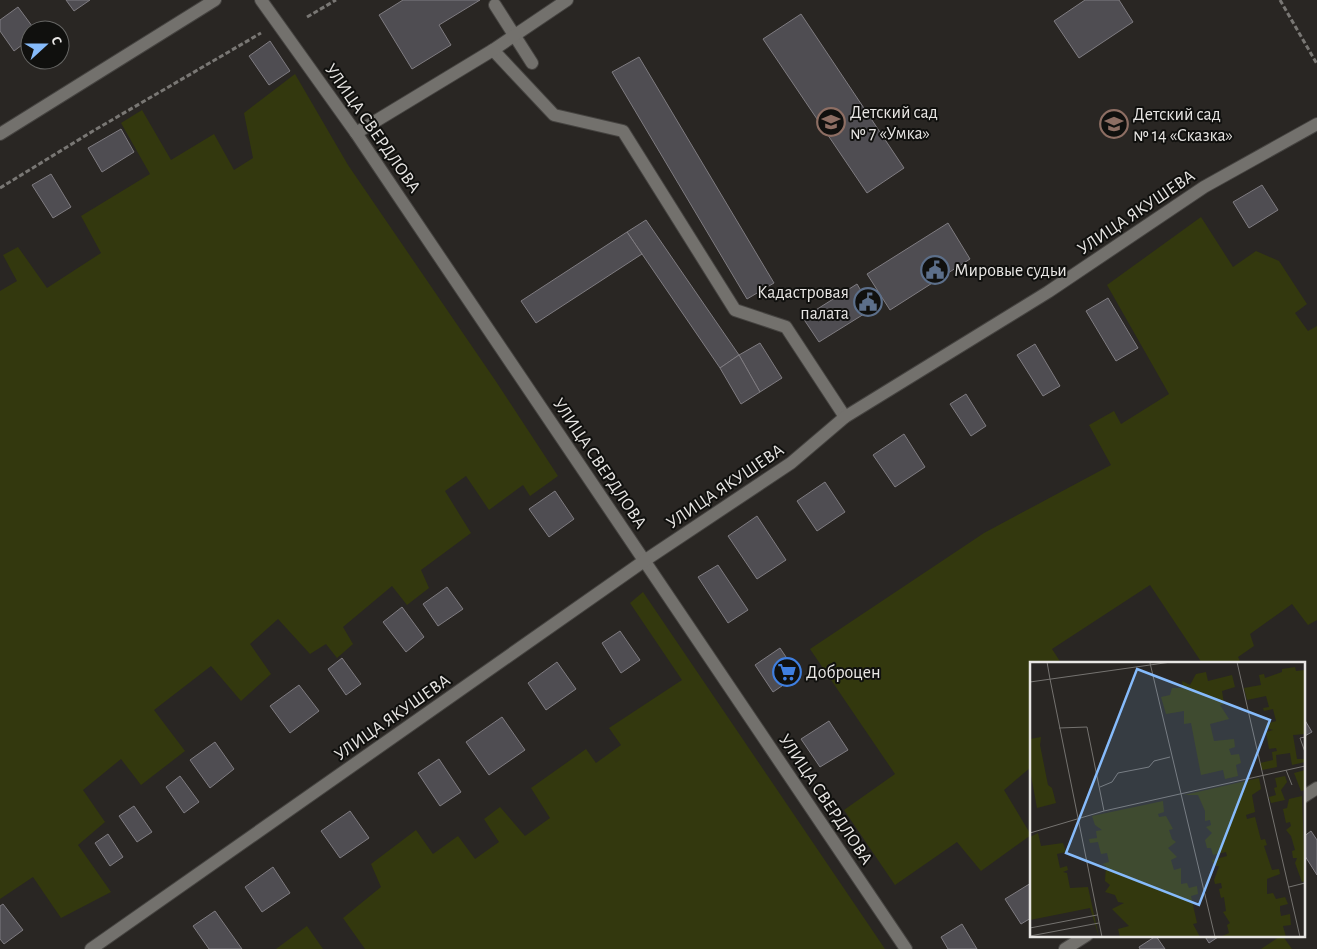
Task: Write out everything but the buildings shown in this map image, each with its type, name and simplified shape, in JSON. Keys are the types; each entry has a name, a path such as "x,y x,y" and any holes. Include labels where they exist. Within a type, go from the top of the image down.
{"street":[{"path":"0,134 215,0"},
{"name":"УЛИЦА СВЕРДЛОВА","path":"261,0 356,133 906,949"},
{"path":"356,133 493,50 562,1"},
{"path":"495,5 532,63"},
{"path":"493,50 554,115 623,131 735,310 786,327 845,417"},
{"name":"УЛИЦА ЯКУШЕВА","path":"91,949 644,560 791,463 845,417 1048,292 1204,187 1317,124"},
{"path":"1304,796 1317,788"},
{"path":"1065,949 1085,936"}],"path":[{"path":"307,17 336,0"},
{"path":"1280,0 1317,64"},
{"path":"0,188 101,126 262,32"}],"green space":[{"path":"295,74 348,165 495,380 558,476 530,496 523,485 489,510 466,476 445,491 471,533 421,570 429,588 407,605 392,586 343,627 353,644 337,658 326,644 310,654 278,619 250,644 271,674 241,701 211,666 154,710 185,751 141,785 121,759 83,790 105,822 78,845 111,892 61,918 33,877 0,899 0,291 17,281 3,255 18,247 47,288 101,253 81,216 150,174 121,123 142,110 171,160 214,134 234,170 253,158 244,113"},
{"path":"1201,217 1233,267 1256,251 1279,261 1307,304 1295,313 1308,331 1317,326 1317,620 1308,625 1292,604 1250,634 1254,646 1238,657 1240,662 1201,662 1150,585 1052,649 1060,662 1030,662 1030,768 1004,790 1030,836 981,871 957,842 895,885 844,810 895,774 810,649 984,533 1111,465 1089,425 1114,411 1121,424 1169,394 1107,285"},
{"path":"643,592 885,949 365,949 343,918 381,887 371,864 416,830 433,854 458,836 475,859 499,842 484,819 500,807 525,836 550,818 531,788 586,749 596,763 621,745 609,728 682,680 630,603"},
{"path":"307,926 323,949 276,949"},
{"path":"1283,936 1292,949 1261,949"}],"place":[{"name":"Детский сад № 7 «Умка»","path":"831,122"},
{"name":"Детский сад № 14 «Сказка»","path":"1114,124"},
{"name":"Мировые судьи","path":"935,270"},
{"name":"Кадастровая палата","path":"868,302"},
{"name":"Доброцен","path":"787,672"}]}
